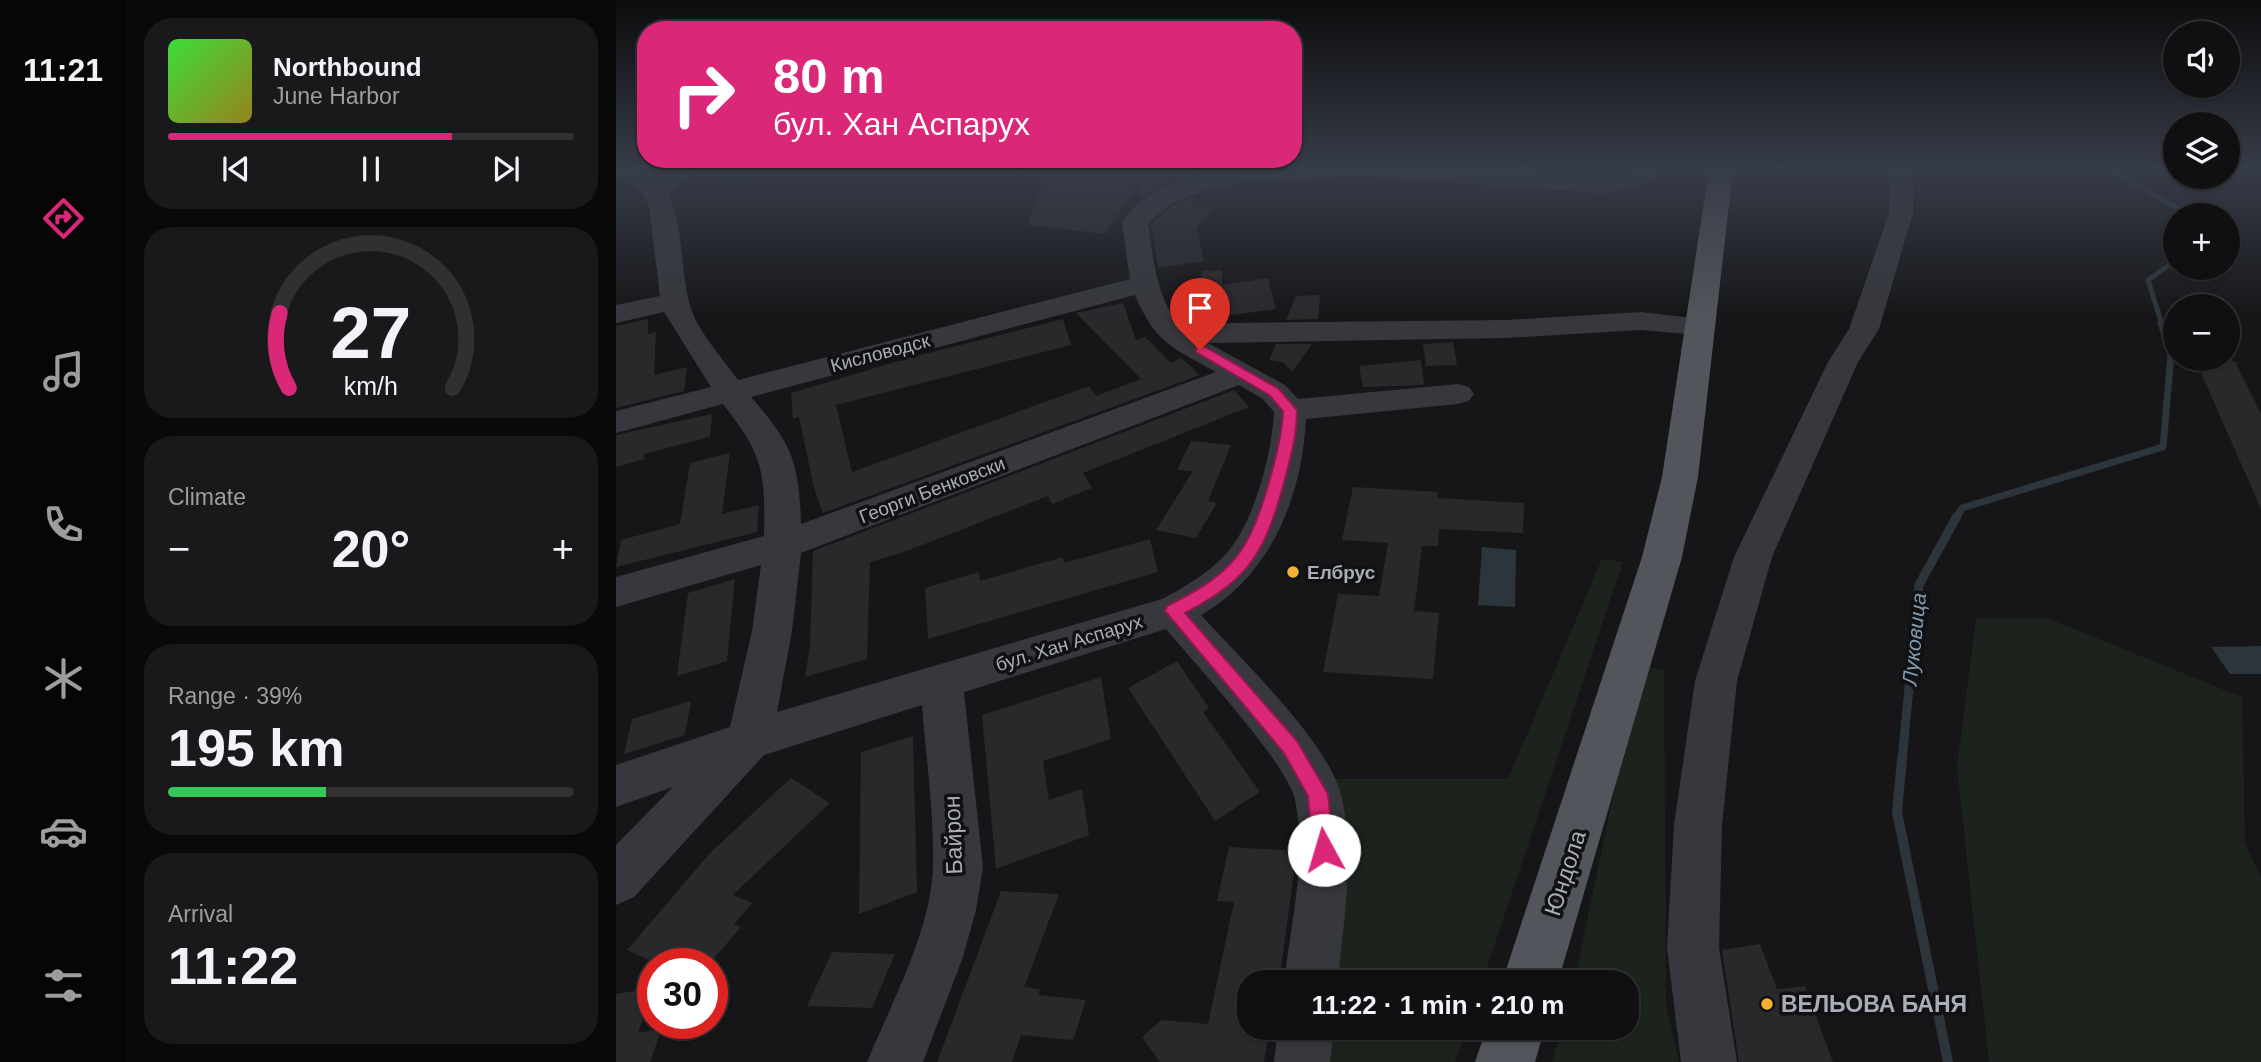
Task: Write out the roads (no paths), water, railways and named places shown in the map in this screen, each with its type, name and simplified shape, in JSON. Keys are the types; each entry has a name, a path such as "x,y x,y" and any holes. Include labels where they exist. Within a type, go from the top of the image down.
{"main road":[{"name":"Юндола","path":"1534,970 1665,544 1680,477 1714,219"},
{"path":"1505,1062 1512,1040"}],"street":[{"path":"616,786 749,740 772,631 783,545 782,478 773,450 680,317 673,301 663,219"},
{"path":"1137,219 1135,222 1144,284 1160,320 1175,337 1274,392 1290,410 1458,394"},
{"path":"1709,1062 1693,948 1698,825 1716,681 1754,557 1843,362 1864,329 1898,219"},
{"name":"Кисловодск","path":"616,422 1144,284"},
{"path":"616,314 673,301"},
{"path":"1175,337 1229,332 1506,330 1640,320 1699,326"},
{"name":"Георги Бенковски","path":"616,592 783,545 1242,373"},
{"name":"бул. Хан Аспарух","path":"616,880 749,740 1174,611 1212,591 1237,569 1255,546 1290,434 1290,410"},
{"path":"1174,611 1291,747 1318,794 1324,850 1312,970"},
{"name":"Байрон","path":"895,1062 937,957 951,910 958,867 942,682"},
{"path":"1303,1062 1305,1040"}],"waterway":[{"name":"Луковица","path":"2162,325 2148,280 2163,269"},
{"name":"Луковица","path":"1956,518 1962,508 2163,447 2171,354 2161,323"},
{"name":"Луковица","path":"1902,760 1919,585 1957,516"},
{"name":"Луковица","path":"1902,759 1897,812 1948,1062"}],"place":[{"name":"Елбрус","path":"1293,572"},
{"name":"ВЕЛЬОВА БАНЯ","path":"1767,1004"}]}
